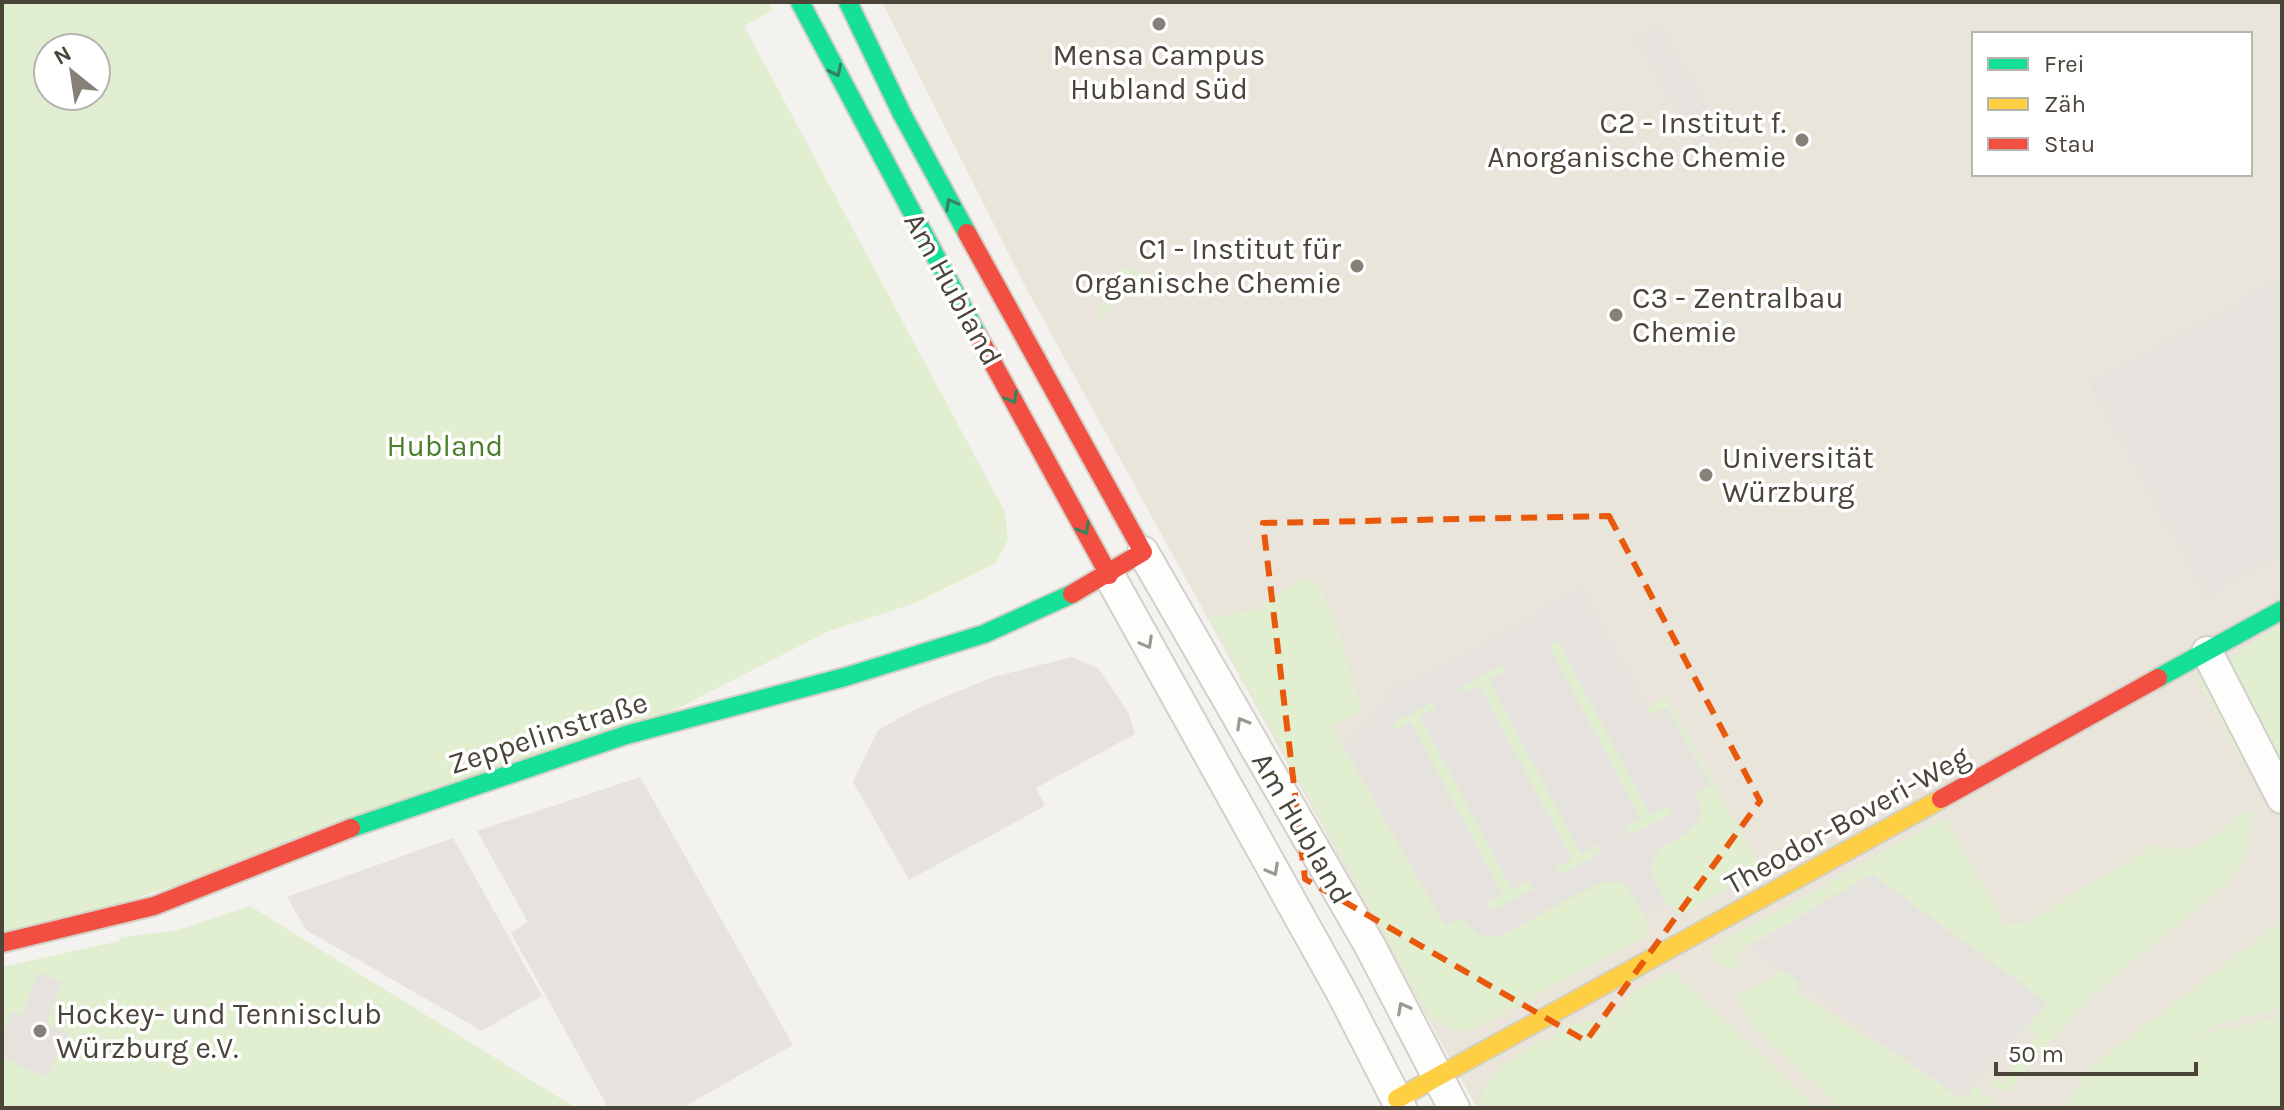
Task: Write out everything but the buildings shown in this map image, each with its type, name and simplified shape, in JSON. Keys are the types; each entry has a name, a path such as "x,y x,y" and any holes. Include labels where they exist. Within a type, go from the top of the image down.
{"street":[{"name":"Am Hubland","path":"800,2 859,118 1342,993 1399,1104"},
{"name":"Am Hubland","path":"848,2 902,114 1143,552 1370,946 1454,1108"},
{"path":"1109,575 1143,552"},
{"name":"Zeppelinstraße","path":"2,943 154,906 347,829 610,740 845,677 984,634 1109,575"},
{"name":"Theodor-Boveri-Weg","path":"1399,1104 1439,1077 2282,610"},
{"path":"2207,652 2282,798"}],"highlighted area":[{"path":"1609,516 1760,801 1586,1041 1305,879 1263,523"}],"shaded area":[{"name":"Universität Würzburg","path":"882,2 2282,2 2282,1108 1477,1108 1026,288"},
{"path":"1661,25 1720,132 1695,146 1636,38"},
{"path":"2282,278 2282,554 2207,596 2090,384"},
{"path":"1581,587 1651,715 1667,707 1711,785 1695,794 1702,812 1700,819 1687,833 1658,850 1651,870 1665,903 1644,914 1625,884 1606,880 1498,936 1479,936 1462,918 1445,926 1343,744 1362,729 1397,684 1427,676","holes":["1558,641 1650,815 1668,806 1672,813 1630,836 1626,828 1641,819 1549,646","1502,665 1505,671 1489,680 1581,854 1598,845 1602,852 1560,875 1556,867 1572,859 1479,685 1464,693 1460,688","1434,702 1437,708 1420,716 1512,890 1529,881 1534,889 1492,911 1487,903 1503,895 1411,722 1395,730 1392,724"]},
{"path":"1072,657 1098,668 1129,714 1135,734 1036,788 1045,806 909,880 853,782 878,730 916,709 993,677"},
{"path":"640,777 793,1045 682,1108 607,1106 511,933 528,922 477,831"},
{"path":"453,838 542,996 482,1031 306,930 287,897"},
{"path":"1872,874 2048,1003 1958,1097 1750,947"},
{"path":"38,972 62,982 47,1023 68,1033 46,1078 2,1057 2,1034 12,1012 22,1016"}],"green space":[{"name":"Hubland","path":"2,2 769,2 773,10 744,26 1005,512 1008,540 996,563 913,604 829,631 626,735 2,943"},
{"path":"1127,268 1155,278 1109,308 1096,322 1115,272"},
{"path":"1311,578 1326,600 1333,618 1361,710 1332,727 1445,926 1462,918 1471,930 1509,932 1592,885 1617,880 1630,890 1640,904 1646,920 1646,936 1476,1028 1459,1032 1430,1016 1209,617 1254,611 1301,579"},
{"path":"2282,623 2282,771 2225,662"},
{"path":"1558,641 1650,814 1668,806 1672,814 1630,836 1625,828 1641,819 1549,646"},
{"path":"1502,665 1506,671 1489,680 1581,853 1598,845 1602,853 1560,875 1556,867 1571,859 1479,685 1463,693 1460,688"},
{"path":"2202,672 2250,760 2243,763 2197,677"},
{"path":"1666,697 1762,870 1682,914 1665,903 1651,870 1664,844 1700,803 1667,707 1651,715 1647,708"},
{"path":"1434,701 1437,708 1420,717 1512,889 1529,881 1534,889 1491,912 1487,903 1503,895 1411,722 1395,730 1391,724"},
{"path":"2248,809 2251,826 2244,859 2227,884 2092,995 2006,1093 1990,1083 1994,1077 2002,1083 2038,1034 2015,1020 2024,1004 1862,876 1858,902 1853,905 1837,893 1798,916 1813,928 1798,937 1788,923 1735,953 1741,969 1719,965 1710,949 1944,818 2006,925 2025,923 2157,844 2182,849 2206,841"},
{"path":"250,906 576,1108 2,1108 2,967 119,941 121,937 175,931"},
{"path":"2282,921 2282,1009 2217,1025 2202,1034 2282,1017 2282,1108 2135,1108 2137,1101 2133,1108 2065,1108 2093,1065"},
{"path":"1785,970 1797,973 1796,992 1970,1102 1972,1084 1994,1102 1984,1108 1840,1108 1753,1027 1736,997"},
{"path":"1672,971 1818,1108 1481,1108 1483,1092 1491,1078 1518,1055 1582,1020 1596,1023 1621,1009 1627,996"}],"traffic: fast":[{"path":"800,2 978,336"},
{"path":"848,2 902,114 967,233"},
{"path":"351,828 626,735 845,677 984,634 1072,594"},
{"path":"2158,678 2282,610"}],"traffic: slow":[{"path":"1397,1099 1941,799"}],"traffic: jam":[{"path":"967,233 1143,552 1072,594"},
{"path":"978,336 1109,575"},
{"path":"1941,799 2158,678"},
{"path":"2,943 154,906 351,828"}],"place":[{"name":"Mensa Campus Hubland Süd","path":"1159,24"},
{"name":"C2 - Institut f. Anorganische Chemie","path":"1802,140"},
{"name":"C1 - Institut für Organische Chemie","path":"1357,266"},
{"name":"C3 - Zentralbau Chemie","path":"1616,315"},
{"name":"Universität Würzburg","path":"1706,475"},
{"name":"Hockey- und Tennisclub Würzburg e.V.","path":"40,1031"}]}
